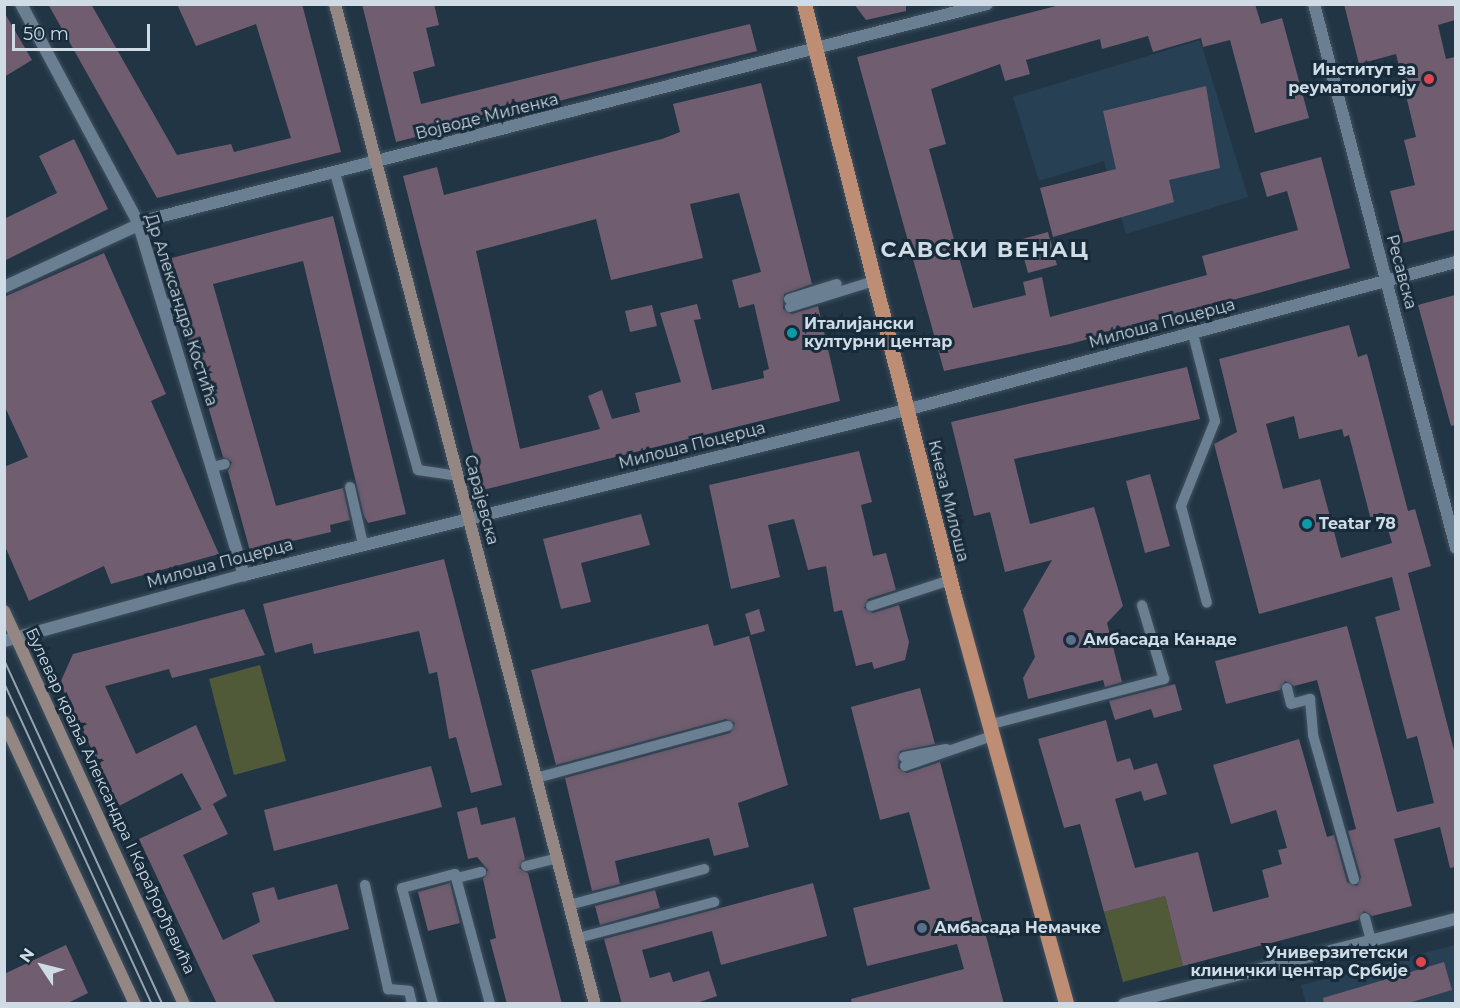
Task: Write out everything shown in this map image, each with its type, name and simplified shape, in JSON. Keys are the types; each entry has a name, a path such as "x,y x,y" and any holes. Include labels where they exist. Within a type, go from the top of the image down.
{"main road":[{"name":"Кнеза Милоша","path":"804,4 950,580 994,730 1066,1004"}],"street":[{"name":"Др Александра Костића","path":"21,4 138,222 171,303 219,465 244,575"},
{"name":"Сарајевска","path":"335,4 372,164 458,476 595,1004"},
{"name":"Војводе Миленка","path":"4,287 138,222 372,164 987,4"},
{"name":"Ресавска","path":"1314,4 1455,548"},
{"name":"Милоша Поцерца","path":"10,639 363,544 906,410 1455,262"},
{"name":"Булевар краља Александра I Карађорђевића","path":"4,611 10,639 184,1004"},
{"path":"4,722 135,1004"},
{"path":"1124,1004 1455,919"}],"lane":[{"path":"335,173 418,470 458,476"},
{"path":"789,303 873,277"},
{"path":"1193,334 1215,421 1181,506 1207,603"},
{"path":"350,487 363,544"},
{"path":"871,606 950,580"},
{"path":"904,762 946,749 994,730 1164,679 1142,605"},
{"path":"1287,688 1291,704 1310,699 1313,735 1354,879"},
{"path":"536,778 728,726"},
{"path":"526,863 556,855"},
{"path":"569,905 704,869"},
{"path":"433,1004 402,888 455,874 490,1004"},
{"path":"457,881 482,875"},
{"path":"365,885 388,989 409,990 412,1004"},
{"path":"578,938 714,902"},
{"path":"1365,918 1371,940"}],"shaded area":[{"path":"1200,40 1248,197 1126,234 1104,161 1039,181 1013,97"},
{"name":"Универзитетски клинички центар Србије","path":"1455,945 1455,1003 1306,1003 1301,985"}],"green space":[{"path":"260,665 286,761 234,775 209,679"},
{"path":"1165,896 1183,966 1123,982 1104,912"}],"building":[{"path":"48,4 91,4 177,155 231,144 234,152 291,138 256,24 196,46 177,4 302,4 341,152 157,198"},
{"path":"362,4 434,4 439,25 426,28 435,66 413,72 421,104 750,24 757,51 396,142"},
{"path":"854,4 906,4 906,11 866,20"},
{"path":"1064,4 1255,4 1261,24 1282,18 1309,118 1255,133 1230,40 1203,47 1201,38 1153,52 1148,36 1102,49 1100,39 1026,60 1030,74 1005,81 1000,64 931,89 946,144 929,149 973,308 1026,295 1023,282 1042,277 1050,317 1207,275 1202,256 1298,230 1287,191 1267,197 1260,173 1321,157 1350,268 1070,344 944,371 857,57"},
{"path":"1344,4 1455,4 1455,20 1438,25 1446,59 1455,57 1455,230 1403,243 1390,191 1415,185 1404,140 1416,137 1396,54 1359,64"},
{"path":"4,12 32,60 4,77"},
{"path":"761,83 812,284 784,294 783,309 792,314 818,306 840,401 483,490 403,176 437,167 444,195 662,139 680,132 673,104","holes":["739,193 761,272 732,280 739,308 754,304 769,369 763,371 764,378 712,390 694,320 701,319 697,304 660,313 681,382 635,393 640,412 612,419 602,390 588,396 600,429 520,449 476,251 596,219 611,280 703,258 690,204"]},
{"path":"1206,86 1220,168 1169,180 1174,202 1053,237 1040,188 1116,169 1103,111"},
{"path":"74,139 108,209 4,261 4,219 57,193 39,156"},
{"path":"333,216 406,514 368,523 364,516 303,261 213,284 276,506 343,488 350,520 330,525 331,532 250,551 228,471 232,462 223,457 179,308 184,299 175,294 164,260"},
{"path":"1048,232 1057,265 1028,273 1019,240"},
{"path":"104,253 166,394 151,401 219,554 111,584 104,566 29,601 4,544 4,467 28,457 4,405 4,297"},
{"path":"1455,295 1455,425 1451,426 1418,305"},
{"path":"652,305 657,326 630,332 625,311"},
{"path":"1349,325 1358,357 1367,354 1408,511 1415,509 1431,566 1408,573 1455,754 1455,867 1450,868 1440,827 1394,839 1412,906 1372,916 1364,911 1358,920 1183,966 1165,896 1104,912 1080,824 1064,828 1038,739 1106,720 1117,762 1130,758 1134,770 1157,763 1167,794 1144,801 1141,791 1115,799 1135,868 1198,852 1213,912 1269,897 1262,870 1282,864 1278,850 1287,848 1276,810 1231,824 1213,765 1299,739 1327,837 1334,835 1347,882 1357,886 1361,877 1348,831 1356,829 1317,680 1294,686 1285,681 1280,690 1226,704 1215,661 1347,626 1397,812 1434,803 1417,736 1407,739 1375,617 1400,610 1392,577 1259,614 1214,444 1237,432 1219,359","holes":["1294,416 1299,439 1342,429 1344,437 1349,435 1371,520 1384,516 1392,543 1341,558 1320,479 1283,489 1266,424"]},
{"path":"1187,367 1200,419 1014,459 1030,524 1094,507 1123,606 1107,623 1122,682 1105,687 1103,680 1028,699 1023,678 1035,657 1023,610 1052,560 1005,572 990,512 974,516 951,422"},
{"path":"859,451 872,502 861,505 873,556 886,553 896,590 868,599 864,608 873,613 899,605 909,642 905,660 874,669 872,662 856,666 842,610 834,612 826,566 808,570 794,519 768,525 780,577 731,589 709,485"},
{"path":"1150,474 1170,546 1145,553 1126,481"},
{"path":"641,514 650,545 581,563 591,602 561,609 543,539"},
{"path":"444,559 502,785 471,793 456,737 449,739 437,672 429,674 419,631 314,654 312,643 275,653 263,604"},
{"path":"244,609 265,655 172,678 169,669 105,686 136,754 196,725 227,796 202,810 182,773 119,806 60,683 73,654"},
{"path":"759,609 765,631 751,635 745,614"},
{"path":"708,624 714,646 749,636 788,785 738,803 749,847 714,856 709,838 615,861 620,884 592,891 565,778 730,733 735,723 726,719 556,765 531,670"},
{"path":"1175,684 1182,710 1154,718 1151,709 1115,720 1109,701"},
{"path":"920,688 935,744 900,751 898,768 907,773 940,762 1004,1004 852,1004 851,999 964,969 957,944 867,966 853,908 930,889 909,812 880,820 851,707"},
{"path":"431,766 442,807 274,851 264,810"},
{"path":"213,804 228,834 183,855 223,940 260,922 252,893 274,887 278,900 337,884 349,929 252,955 276,1004 217,1004 139,839"},
{"path":"477,807 481,825 515,817 525,859 519,868 528,873 562,1004 507,1004 490,940 496,938 483,879 488,870 477,857 468,859 457,812"},
{"path":"450,883 460,923 428,931 418,892"},
{"path":"813,883 827,936 721,965 712,931 642,950 650,978 670,972 673,982 709,971 717,996 694,1004 622,1004 604,939"},
{"path":"655,890 660,908 600,925 595,906"},
{"path":"66,945 88,993 66,1004 4,1004 4,974"},
{"path":"1444,962 1452,990 1405,1004 1324,1004 1323,998"}],"tram line":[{"path":"4,659 163,1004"},
{"path":"4,682 152,1004"}],"place":[{"name":"Институт за реуматологију","path":"1429,79"},
{"name":"Италијански културни центар","path":"792,333"},
{"name":"Teatar 78","path":"1307,524"},
{"name":"Амбасада Канаде","path":"1071,640"},
{"name":"Амбасада Немачке","path":"922,928"},
{"name":"Универзитетски клинички центар Србије","path":"1421,962"}],"district":[{"name":"САВСКИ ВЕНАЦ","path":"985,250"}]}
